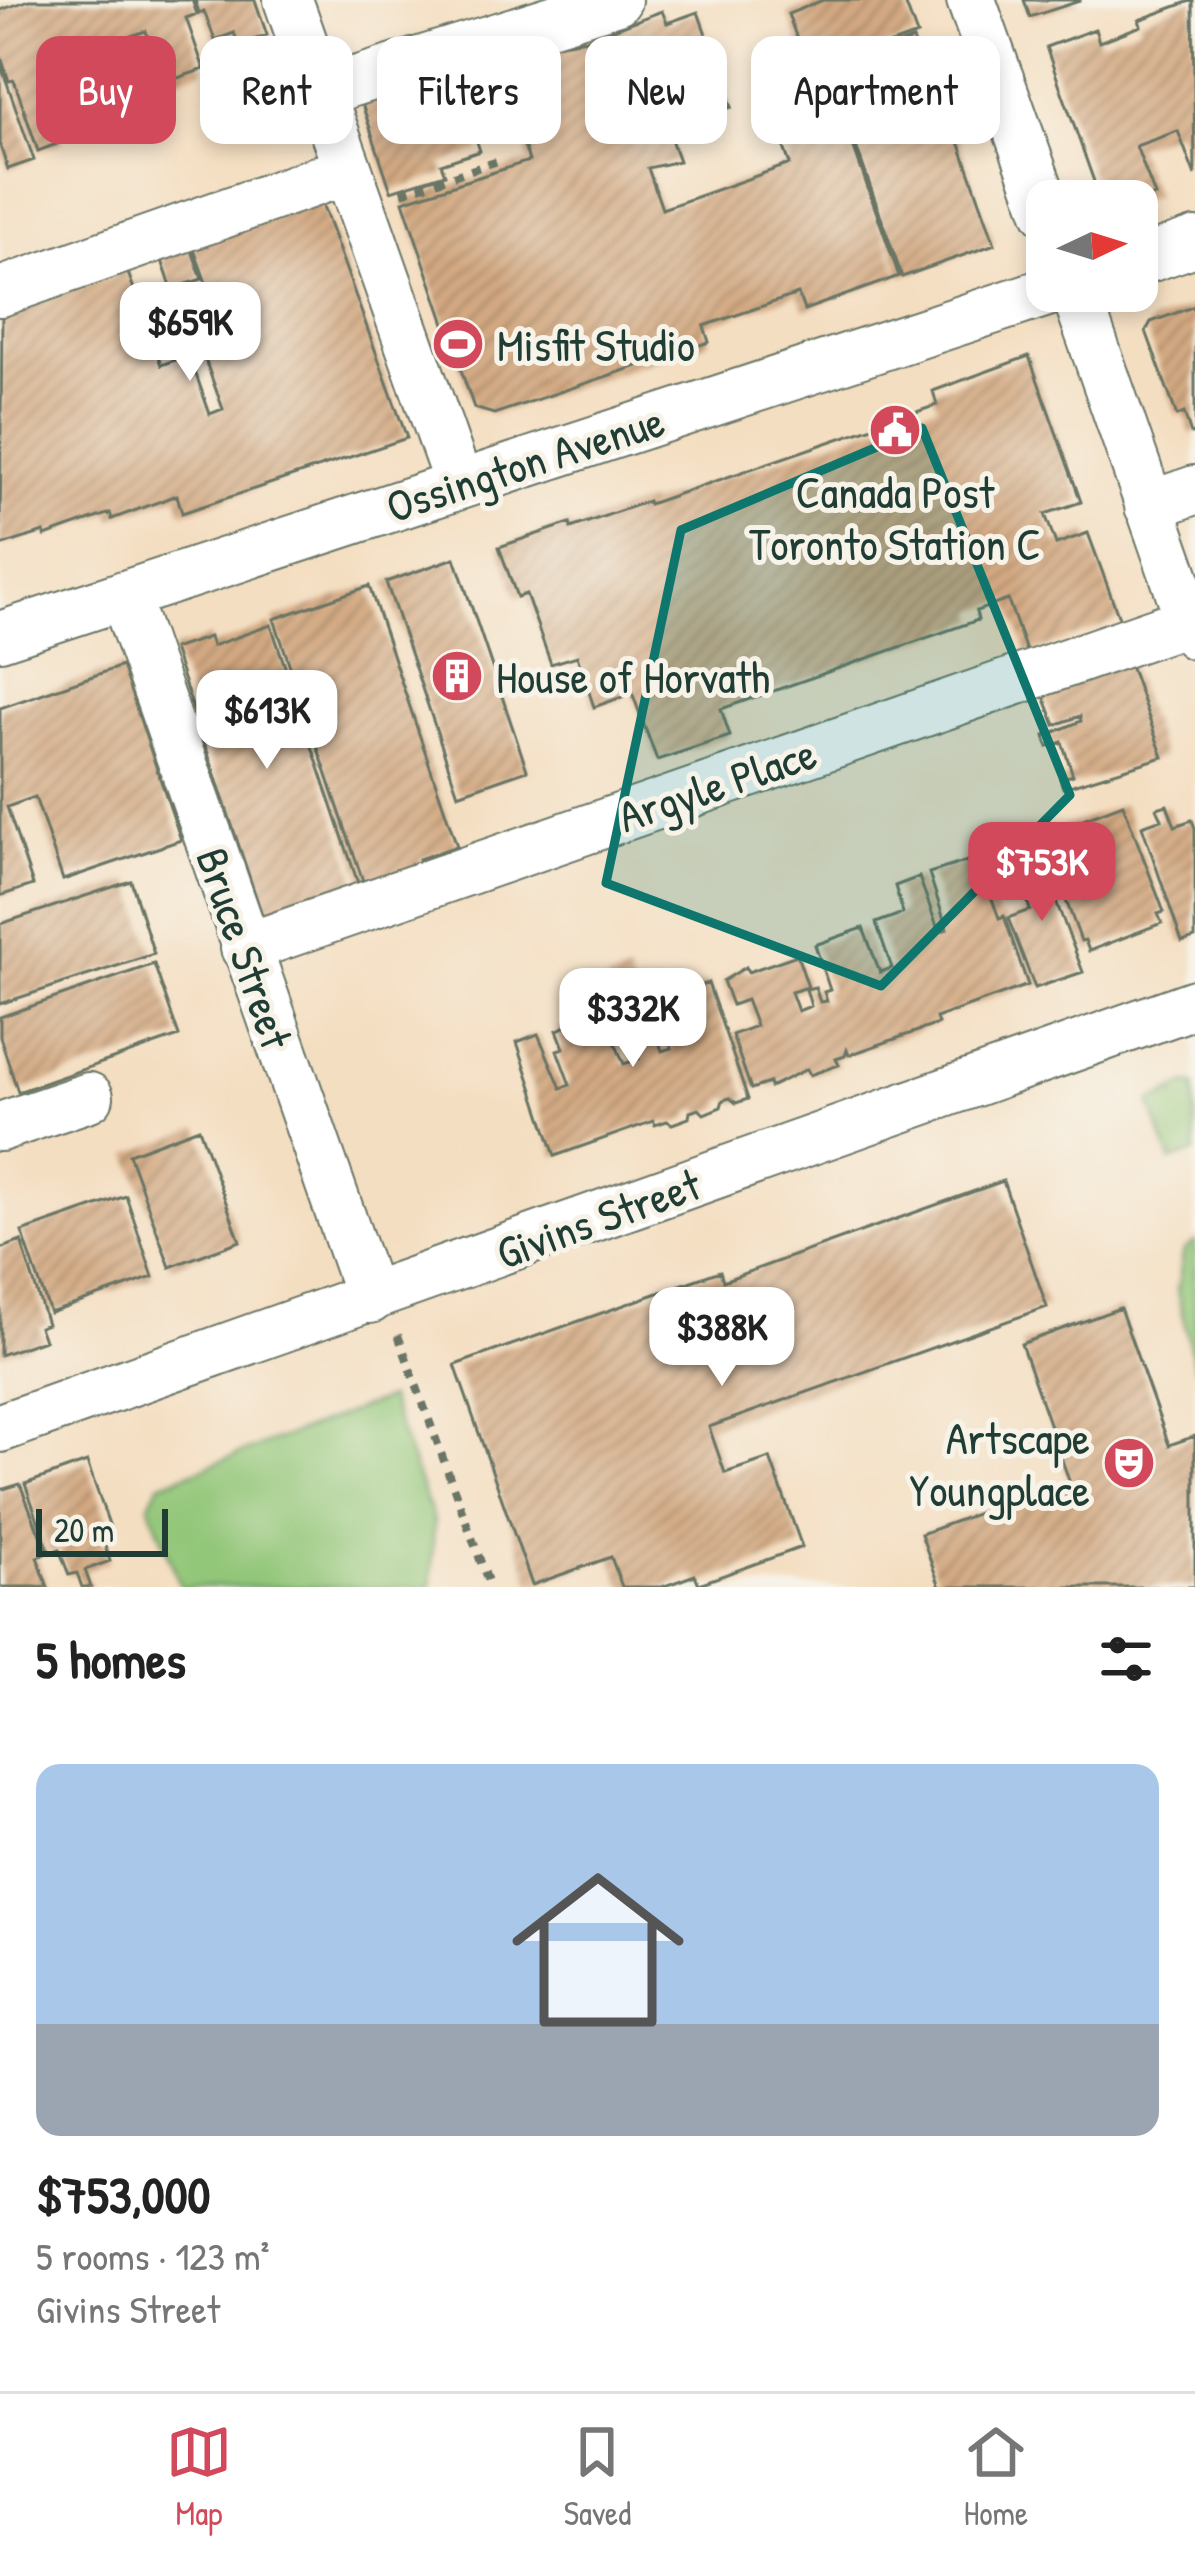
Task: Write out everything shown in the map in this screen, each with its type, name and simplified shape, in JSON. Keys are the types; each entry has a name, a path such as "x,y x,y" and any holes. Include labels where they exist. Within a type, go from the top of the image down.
{"street":[{"path":"288,0 301,36"},
{"path":"353,82 617,0"},
{"path":"971,0 1036,180"},
{"path":"338,144 459,485"},
{"path":"0,292 354,188"},
{"path":"1158,255 1195,242"},
{"name":"Ossington Avenue","path":"0,636 1026,299"},
{"path":"1082,312 1192,628"},
{"path":"1146,497 1195,490"},
{"name":"Bruce Street","path":"124,595 245,948 377,1297"},
{"name":"Argyle Place","path":"245,948 1192,628"},
{"name":"Givins Street","path":"0,1428 1195,1004"},
{"path":"0,1127 88,1097"}],"path":[{"path":"354,188 501,160"},
{"path":"377,1297 490,1587"}],"highlighted area":[{"path":"922,428 1070,795 881,986 606,883 681,530"}],"green space":[{"path":"1187,1084 1195,1085 1195,1153 1171,1161 1150,1102"},
{"path":"1195,1242 1195,1369 1177,1291 1184,1250"},
{"path":"388,1398 434,1522 431,1587 181,1587 149,1505 160,1484"}],"building":[{"path":"29,0 192,0 197,14 186,18 200,70 176,79 176,36 148,36 146,31 131,36 36,36 36,144 57,144 38,151 0,54 0,10"},
{"path":"195,0 255,0 267,35 213,36 204,11 199,13"},
{"path":"823,0 904,0 917,35 796,36 788,14"},
{"path":"1024,0 1080,0 1080,1 1030,17"},
{"path":"1193,0 1195,176 1178,131 1136,146 1149,180 1094,180 1046,47 1095,29 1099,42 1141,26 1139,20"},
{"path":"662,11 667,23 698,12 707,36 595,36"},
{"path":"585,39 585,144 673,144 679,161 648,168 662,209 790,164 783,144 852,144 899,276 804,310 798,294 704,326 709,342 494,414 474,408 403,201 529,161 524,144 561,144 561,43"},
{"path":"0,63 34,160 8,169 0,146"},
{"path":"377,92 377,144 478,144 480,151 441,164 445,174 391,191 360,98"},
{"path":"855,144 960,144 995,244 902,277"},
{"path":"319,195 407,438 182,513 177,495 112,519 110,513 0,546 2,312 127,270 161,365 189,355 210,414 223,409 203,354 228,344 191,241"},
{"path":"189,242 202,279 172,289 159,252"},
{"path":"1195,306 1195,433 1191,434 1184,413 1177,416 1146,331 1151,322"},
{"path":"1029,356 1081,502 1045,514 1056,544 1088,533 1120,620 1027,654 1008,600 976,611 978,620 721,709 730,736 657,760 623,668 616,670 625,696 594,707 577,656 551,664 526,594 517,597 499,547 649,504 937,405 933,391"},
{"name":"House of Horvath","path":"455,558 527,770 458,794 386,582"},
{"path":"369,586 457,846 419,859 421,865 364,884 274,619"},
{"path":"271,625 360,889 264,921 173,649 209,637 212,646"},
{"path":"1128,660 1163,757 1063,788 1060,779 1073,775 1062,742 1048,747 1045,736 1081,721 1080,716 1055,725 1042,691"},
{"path":"122,666 181,840 63,880 35,797 7,807 33,885 0,896 0,708"},
{"path":"1123,804 1164,912 1158,914 1162,923 1089,951 1085,940 1081,941 1046,846 1051,844 1046,833"},
{"path":"1167,805 1175,826 1192,820 1195,828 1195,938 1182,942 1142,826 1162,819 1157,808"},
{"path":"1033,841 1083,972 1035,988 1008,918 1030,910 1011,849"},
{"path":"977,858 1028,985 936,1018 938,1024 849,1055 847,1050 836,1059 839,1065 810,1075 807,1069 770,1087 769,1083 751,1089 732,1035 756,1026 746,1000 732,1005 723,981 746,967 748,972 797,955 808,987 791,992 798,1011 811,1006 806,989 815,987 820,1002 827,1001 824,992 830,990 815,945 863,928 880,972 892,968 876,923 903,913 895,886 919,877 939,932 947,929 929,873"},
{"path":"131,881 154,954 0,1004 0,924"},
{"path":"154,964 179,1036 18,1092 0,1037 0,1017"},
{"path":"628,973 636,995 643,993 662,1051 672,1048 655,1002 678,994 686,1020 696,1017 686,991 708,983 748,1099 723,1100 721,1107 704,1114 699,1109 672,1124 655,1125 653,1121 555,1156 517,1042 538,1034 561,1088 570,1085 557,1050 564,1048 557,1030 602,1012 624,1064 639,1059 632,1038 627,1040 607,980"},
{"path":"199,1128 240,1241 170,1267 129,1154"},
{"path":"1003,1181 1047,1307 709,1427 725,1473 770,1458 802,1547 699,1584 695,1575 662,1587 622,1587 611,1557 532,1585 455,1365 720,1271 723,1281"},
{"path":"126,1196 153,1277 50,1313 22,1232"},
{"path":"21,1241 47,1324 39,1327 44,1340 0,1355 0,1249"},
{"name":"Artscape Youngplace","path":"1120,1308 1169,1445 1195,1436 1195,1587 940,1587 921,1534 1069,1480 1021,1344"},
{"path":"87,1462 111,1530 101,1534 110,1561 85,1570 91,1587 82,1587 77,1573 69,1575 59,1549 50,1553 25,1484"},
{"path":"20,1484 47,1553 37,1557 48,1587 0,1587 0,1490"}],"place":[{"name":"Misfit Studio","path":"458,344"},
{"name":"Canada Post Toronto Station C","path":"895,430"},
{"name":"House of Horvath","path":"457,676"},
{"name":"Artscape Youngplace","path":"1129,1463"}]}
